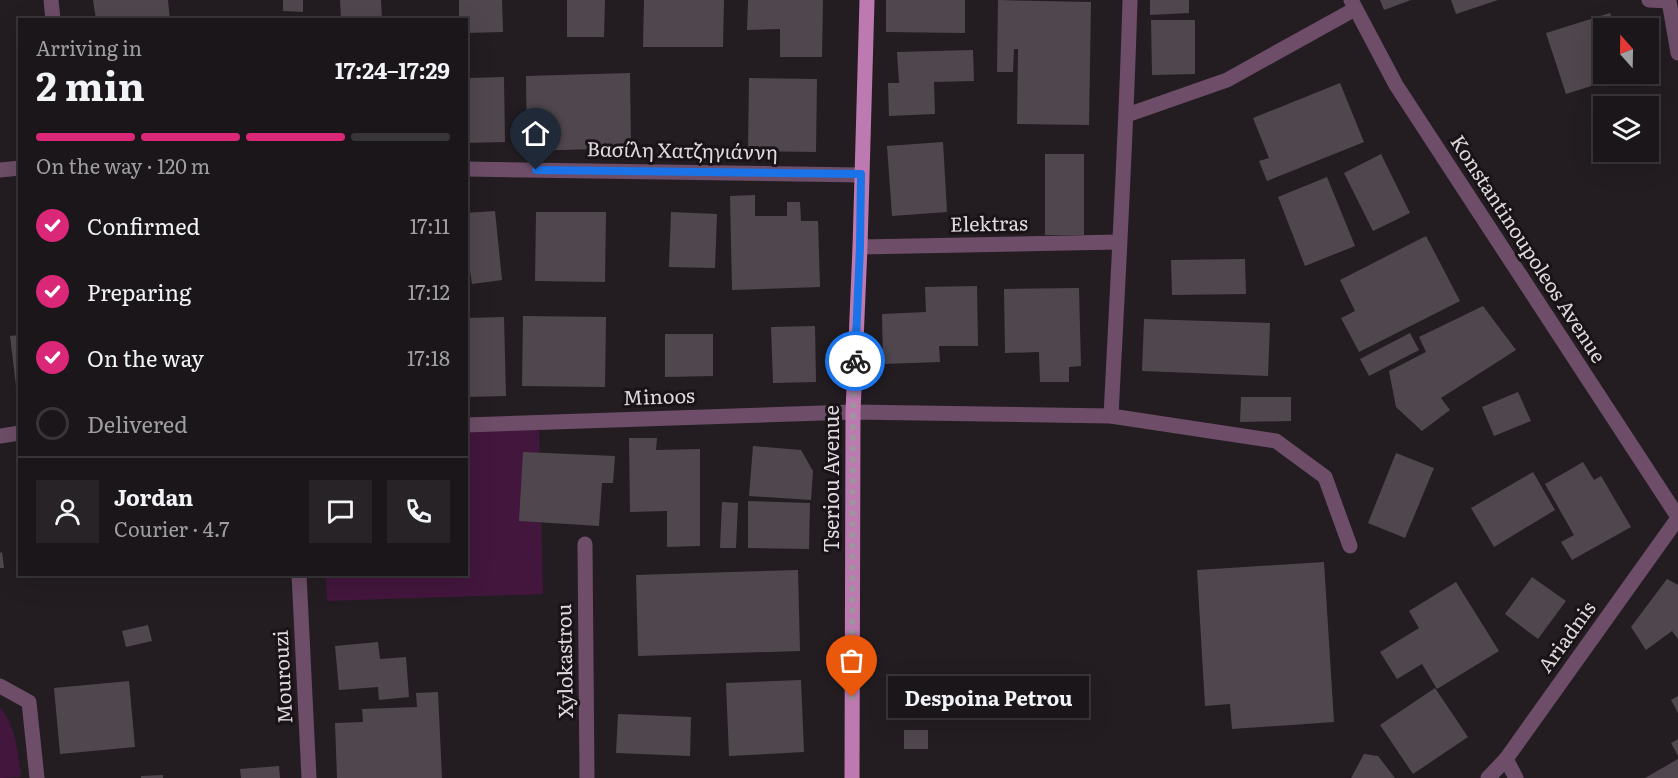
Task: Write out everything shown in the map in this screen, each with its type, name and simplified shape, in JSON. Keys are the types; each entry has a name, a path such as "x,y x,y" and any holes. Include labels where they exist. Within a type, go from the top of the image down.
{"main road":[{"name":"Tseriou Avenue","path":"852,778 853,412 867,0"}],"street":[{"path":"51,0 53,18"},
{"path":"1112,416 1127,115 1130,0"},
{"path":"1649,0 1669,2 1678,53"},
{"path":"1127,115 1227,80 1353,4"},
{"name":"Konstantinoupoleos Avenue","path":"1353,4 1396,85 1437,150 1678,518"},
{"path":"0,170 18,168"},
{"name":"Βασίλη Χατζηγιάννη","path":"468,169 861,174"},
{"name":"Elektras","path":"860,247 1119,242"},
{"name":"Minoos","path":"468,425 853,412 1112,416 1276,441 1325,477 1350,546"},
{"path":"0,436 18,433"},
{"name":"Ariadnis","path":"1488,778 1506,759 1678,518"},
{"name":"Xylokastrou","path":"585,544 587,778"},
{"name":"Mourouzi","path":"299,576 309,778"},
{"path":"1,686 29,702 37,778"},
{"path":"1506,759 1516,778"}],"shaded area":[{"path":"539,429 543,594 327,601 326,576 468,576 468,432"},
{"path":"0,707 13,731 21,777 0,778"}],"building":[{"path":"93,0 168,0 170,18 96,18"},
{"path":"283,0 303,0 303,12 283,11"},
{"path":"340,0 381,0 382,18 341,18"},
{"path":"459,0 502,0 503,32 468,33 468,18 459,18"},
{"path":"567,0 605,0 604,37 567,37"},
{"path":"644,0 724,0 723,47 643,47"},
{"path":"748,0 823,0 822,57 780,57 780,29 747,30"},
{"path":"886,0 965,0 965,33 886,32"},
{"path":"998,0 1091,2 1089,125 1017,124 1018,49 1014,49 1013,72 997,72"},
{"path":"1150,0 1189,0 1189,13 1150,15"},
{"path":"1380,0 1411,0 1384,10"},
{"path":"1451,0 1498,0 1456,14"},
{"path":"1610,13 1612,18 1594,18"},
{"path":"1593,18 1593,84 1598,84 1566,94 1546,33"},
{"path":"1151,20 1195,20 1195,74 1152,75"},
{"path":"973,50 974,81 934,82 935,114 889,116 888,83 899,83 897,52"},
{"path":"630,73 631,148 527,151 526,76"},
{"path":"504,77 505,142 468,143 470,78"},
{"path":"749,78 817,79 816,152 748,151"},
{"path":"1340,83 1364,142 1267,181 1259,161 1269,158 1253,118"},
{"path":"943,142 947,212 892,216 887,146"},
{"path":"1045,154 1084,154 1084,235 1045,235"},
{"path":"1381,154 1410,213 1373,231 1344,173"},
{"path":"1327,177 1355,246 1305,266 1278,197"},
{"path":"755,195 755,216 787,216 787,202 800,202 801,221 818,221 820,287 732,290 730,196"},
{"path":"495,211 502,280 472,284 470,271 468,271 468,213"},
{"path":"536,212 606,212 605,282 535,281"},
{"path":"671,212 717,214 715,268 669,267"},
{"path":"1426,236 1460,301 1359,352 1341,318 1355,311 1340,280"},
{"path":"1245,259 1246,294 1172,295 1171,260"},
{"path":"977,286 978,346 939,346 940,362 883,364 882,314 926,312 925,287"},
{"path":"1079,288 1081,366 1069,367 1069,382 1040,382 1039,352 1005,353 1004,289"},
{"path":"1483,306 1516,350 1441,398 1450,410 1422,431 1396,407 1389,371 1426,352 1419,337"},
{"path":"523,316 606,317 605,387 522,386"},
{"path":"504,317 506,396 468,397 468,318"},
{"path":"1144,319 1270,323 1268,376 1142,371"},
{"path":"815,326 816,382 773,383 771,327"},
{"path":"1410,333 1419,350 1369,376 1360,359"},
{"path":"665,334 713,334 713,376 665,377"},
{"path":"18,335 18,402 10,336"},
{"path":"1518,392 1531,421 1494,436 1482,407"},
{"path":"1241,397 1291,397 1291,421 1240,422"},
{"path":"629,438 657,438 656,450 700,449 700,546 667,547 667,511 630,512"},
{"path":"753,446 801,450 813,471 811,500 749,496"},
{"path":"523,452 615,456 613,483 602,483 599,526 519,521"},
{"path":"1396,453 1434,468 1405,538 1368,523"},
{"path":"1583,462 1594,480 1601,476 1631,527 1572,560 1561,542 1574,535 1545,484"},
{"path":"1533,472 1555,510 1494,547 1471,508"},
{"path":"748,501 810,503 809,549 748,548"},
{"path":"722,502 738,503 736,548 720,548"},
{"path":"2,552 4,568 0,568 0,553"},
{"path":"1324,562 1334,722 1232,729 1230,704 1205,706 1197,570"},
{"path":"798,570 800,651 638,656 636,575"},
{"path":"1532,577 1566,601 1538,639 1505,614"},
{"path":"1667,579 1678,585 1678,639 1672,631 1646,650 1631,627"},
{"path":"1456,582 1499,651 1437,689 1422,664 1397,679 1380,652 1419,628 1409,611"},
{"path":"148,625 152,641 126,647 122,631"},
{"path":"378,642 380,659 406,657 409,697 379,700 378,687 339,690 335,646"},
{"path":"801,680 804,752 729,756 726,683"},
{"path":"129,681 135,747 60,754 54,688"},
{"path":"1435,688 1468,737 1413,774 1380,725"},
{"path":"438,692 442,778 337,778 335,723 363,722 362,709 417,707 416,693"},
{"path":"1678,696 1678,713 1671,700"},
{"path":"618,714 691,717 690,756 616,753"},
{"path":"904,730 928,730 928,749 904,749"},
{"path":"1678,739 1678,756 1671,743"},
{"path":"1364,754 1378,756 1395,778 1351,778"},
{"path":"1678,759 1678,778 1645,778"},
{"path":"279,766 280,778 241,778 240,769"},
{"path":"163,775 163,778 141,778 141,776"}],"way so far":[{"path":"852,697 855,361"}],"place":[{"name":"Despoina Petrou","path":"852,697"}],"route":[{"path":"536,170 861,174 855,361"}]}
